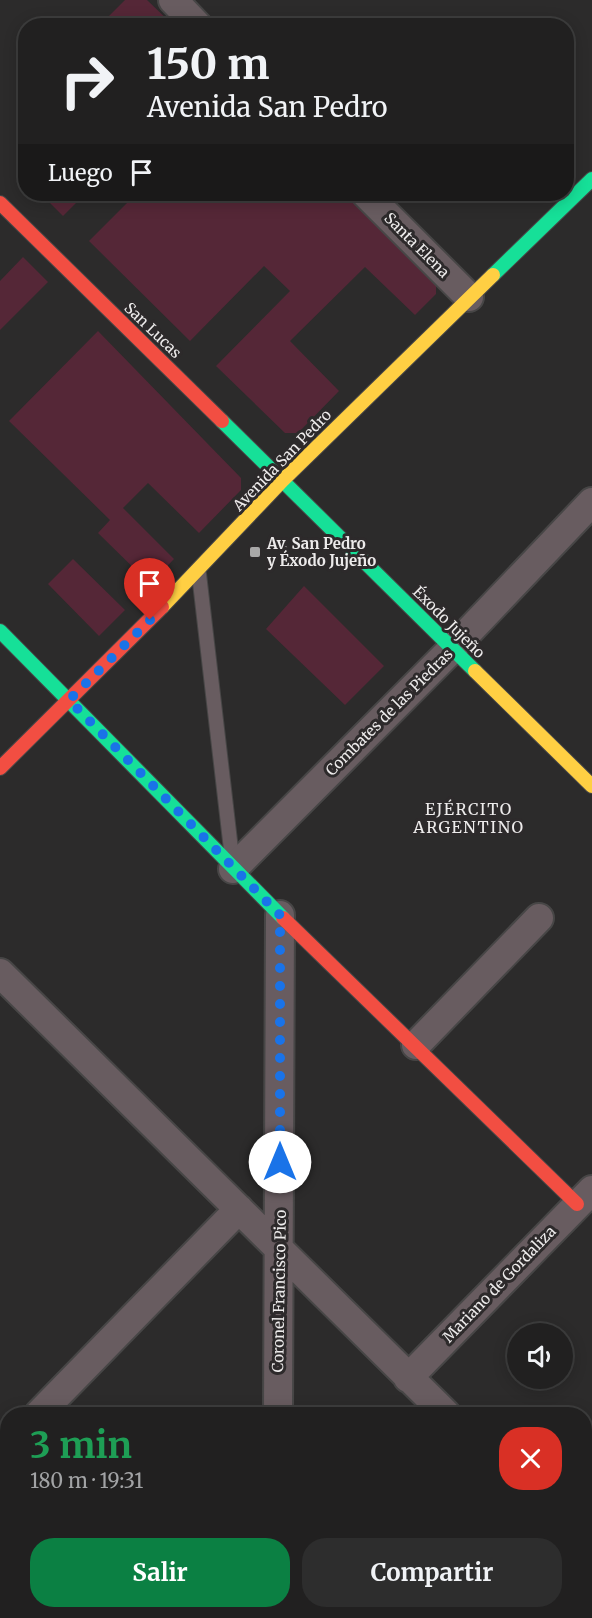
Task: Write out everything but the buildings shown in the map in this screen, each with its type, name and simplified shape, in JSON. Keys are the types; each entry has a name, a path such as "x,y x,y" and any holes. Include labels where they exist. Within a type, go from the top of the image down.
{"street":[{"path":"173,0 190,18"},
{"name":"Avenida San Pedro","path":"574,196 592,179"},
{"name":"Santa Elena","path":"373,201 469,297"},
{"name":"Avenida San Pedro","path":"0,768 198,572 283,480 569,201"},
{"name":"San Lucas","path":"0,203 283,480"},
{"name":"Éxodo Jujeño","path":"283,480 592,786"},
{"name":"Combates de las Piedras","path":"233,869 453,648 592,502"},
{"path":"0,631 280,915 416,1046 585,1197"},
{"name":"Coronel Francisco Pico","path":"278,1407 280,915"},
{"path":"416,1046 539,918"},
{"path":"0,974 408,1378 431,1407"},
{"name":"Mariano de Gordaliza","path":"408,1378 585,1197"},
{"path":"46,1407 239,1209"}],"lane":[{"path":"198,572 233,869"}],"shaded area":[{"path":"125,0 147,0 166,18 107,18"},
{"path":"48,201 78,201 63,216"},
{"path":"129,201 353,201 436,281 436,294 415,315 365,267 290,341 339,391 298,433 285,433 216,366 290,291 264,266 190,341 89,241"},
{"path":"23,257 48,282 0,330 0,281"},
{"path":"98,331 241,478 241,490 199,533 148,483 123,508 174,559 150,584 98,533 110,520 9,421"},
{"path":"73,559 125,610 99,636 48,584"},
{"path":"304,586 384,666 345,705 266,629"}],"traffic: fast":[{"path":"574,196 592,179"},
{"path":"493,275 569,201"},
{"path":"222,421 475,671"},
{"path":"0,631 283,918"}],"traffic: slow":[{"path":"162,607 283,480 493,275"},
{"path":"475,671 592,786"}],"traffic: jam":[{"path":"0,203 222,421"},
{"path":"0,768 162,607"},
{"path":"283,918 577,1204"}],"place":[{"name":"Av. San Pedro y Éxodo Jujeño","path":"255,552"}],"district":[{"name":"EJÉRCITO ARGENTINO","path":"469,818"}],"route":[{"path":"150,620 69,700 280,915 280,1162"}]}
